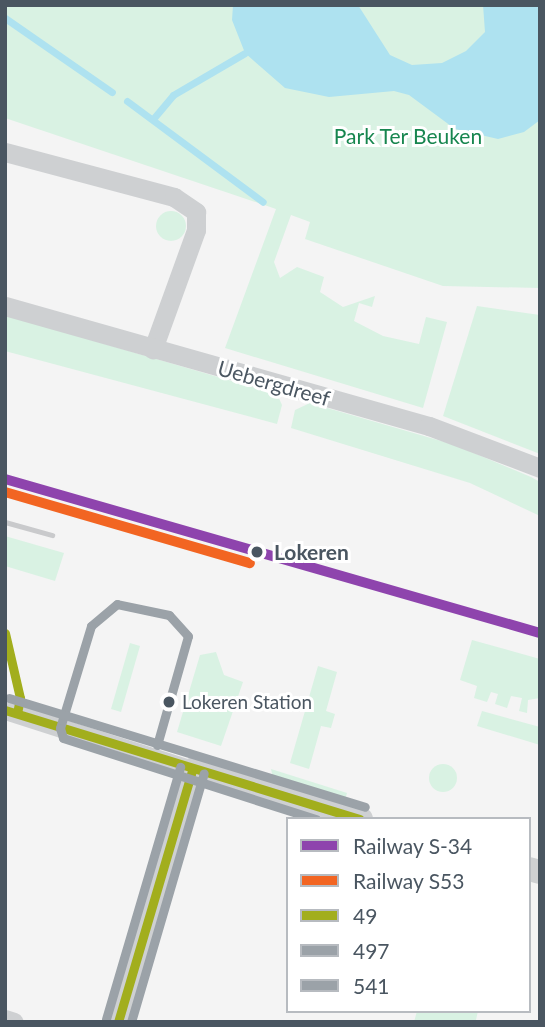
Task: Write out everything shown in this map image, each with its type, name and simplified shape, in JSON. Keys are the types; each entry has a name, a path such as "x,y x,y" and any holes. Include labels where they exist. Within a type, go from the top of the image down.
{"street":[{"path":"5,152 174,197 196,212 196,230 153,349"},
{"name":"Uebergdreef","path":"5,306 429,426 540,468"},
{"path":"5,710 192,770 354,817"},
{"path":"118,1022 192,770"},
{"path":"5,1020 14,1022"}],"green space":[{"name":"Park Ter Beuken","path":"5,5 540,5 540,288 443,286 305,239 310,222 291,215 274,262 280,278 297,267 324,277 320,292 343,307 375,296 372,307 359,303 354,321 383,336 419,344 426,317 447,322 423,408 225,348 276,209 5,118"},
{"path":"171,211 181,216 186,226 181,236 171,241 161,236 156,226 161,216"},
{"path":"477,306 540,315 540,454 443,416"},
{"path":"5,315 277,394 282,405 277,424 5,351"},
{"path":"310,403 455,445 531,477 540,482 540,516 470,483 291,428 295,410"},
{"path":"5,536 64,553 55,581 5,566"},
{"path":"472,640 540,659 540,698 528,700 527,713 519,711 522,698 511,696 507,708 495,704 498,694 491,692 487,702 474,698 477,686 460,680"},
{"path":"130,643 140,646 121,712 111,709"},
{"path":"216,652 224,675 243,682 221,746 177,732 200,655"},
{"path":"318,666 337,672 326,711 335,714 331,728 321,726 309,769 290,763"},
{"path":"482,711 540,727 540,745 477,726"},
{"path":"443,764 453,768 457,778 453,788 443,792 433,788 429,778 433,768"},
{"path":"271,769 347,793 345,800 273,778"},
{"path":"416,1013 478,1013 476,1020 481,1022 414,1022"}],"water":[{"path":"233,5 358,5 390,55 412,65 442,63 466,51 485,32 483,5 538,5 540,120 524,132 498,139 455,129 409,95 394,91 329,97 285,88 245,53 232,20"}],"waterway":[{"path":"5,18 112,92"},
{"path":"153,119 173,95 245,53"},
{"path":"127,101 263,202"}],"railway":[{"path":"5,522 52,535"}],"rail line":[{"name":"S-34","path":"5,479 540,633"},
{"name":"S53","path":"5,492 250,563"}],"transit line":[{"name":"497","path":"157,745 188,636 169,615 117,604 91,626 60,728 63,738 310,817"},
{"name":"49","path":"5,633 20,698 17,713"},
{"name":"541","path":"9,698 365,807"},
{"name":"49","path":"5,710 353,817"},
{"name":"541","path":"106,1019 180,767"},
{"name":"49","path":"118,1022 192,770"},
{"name":"497","path":"131,1022 204,773"}],"place":[{"name":"Lokeren","path":"257,552"},
{"name":"Lokeren Station","path":"169,702"}]}
